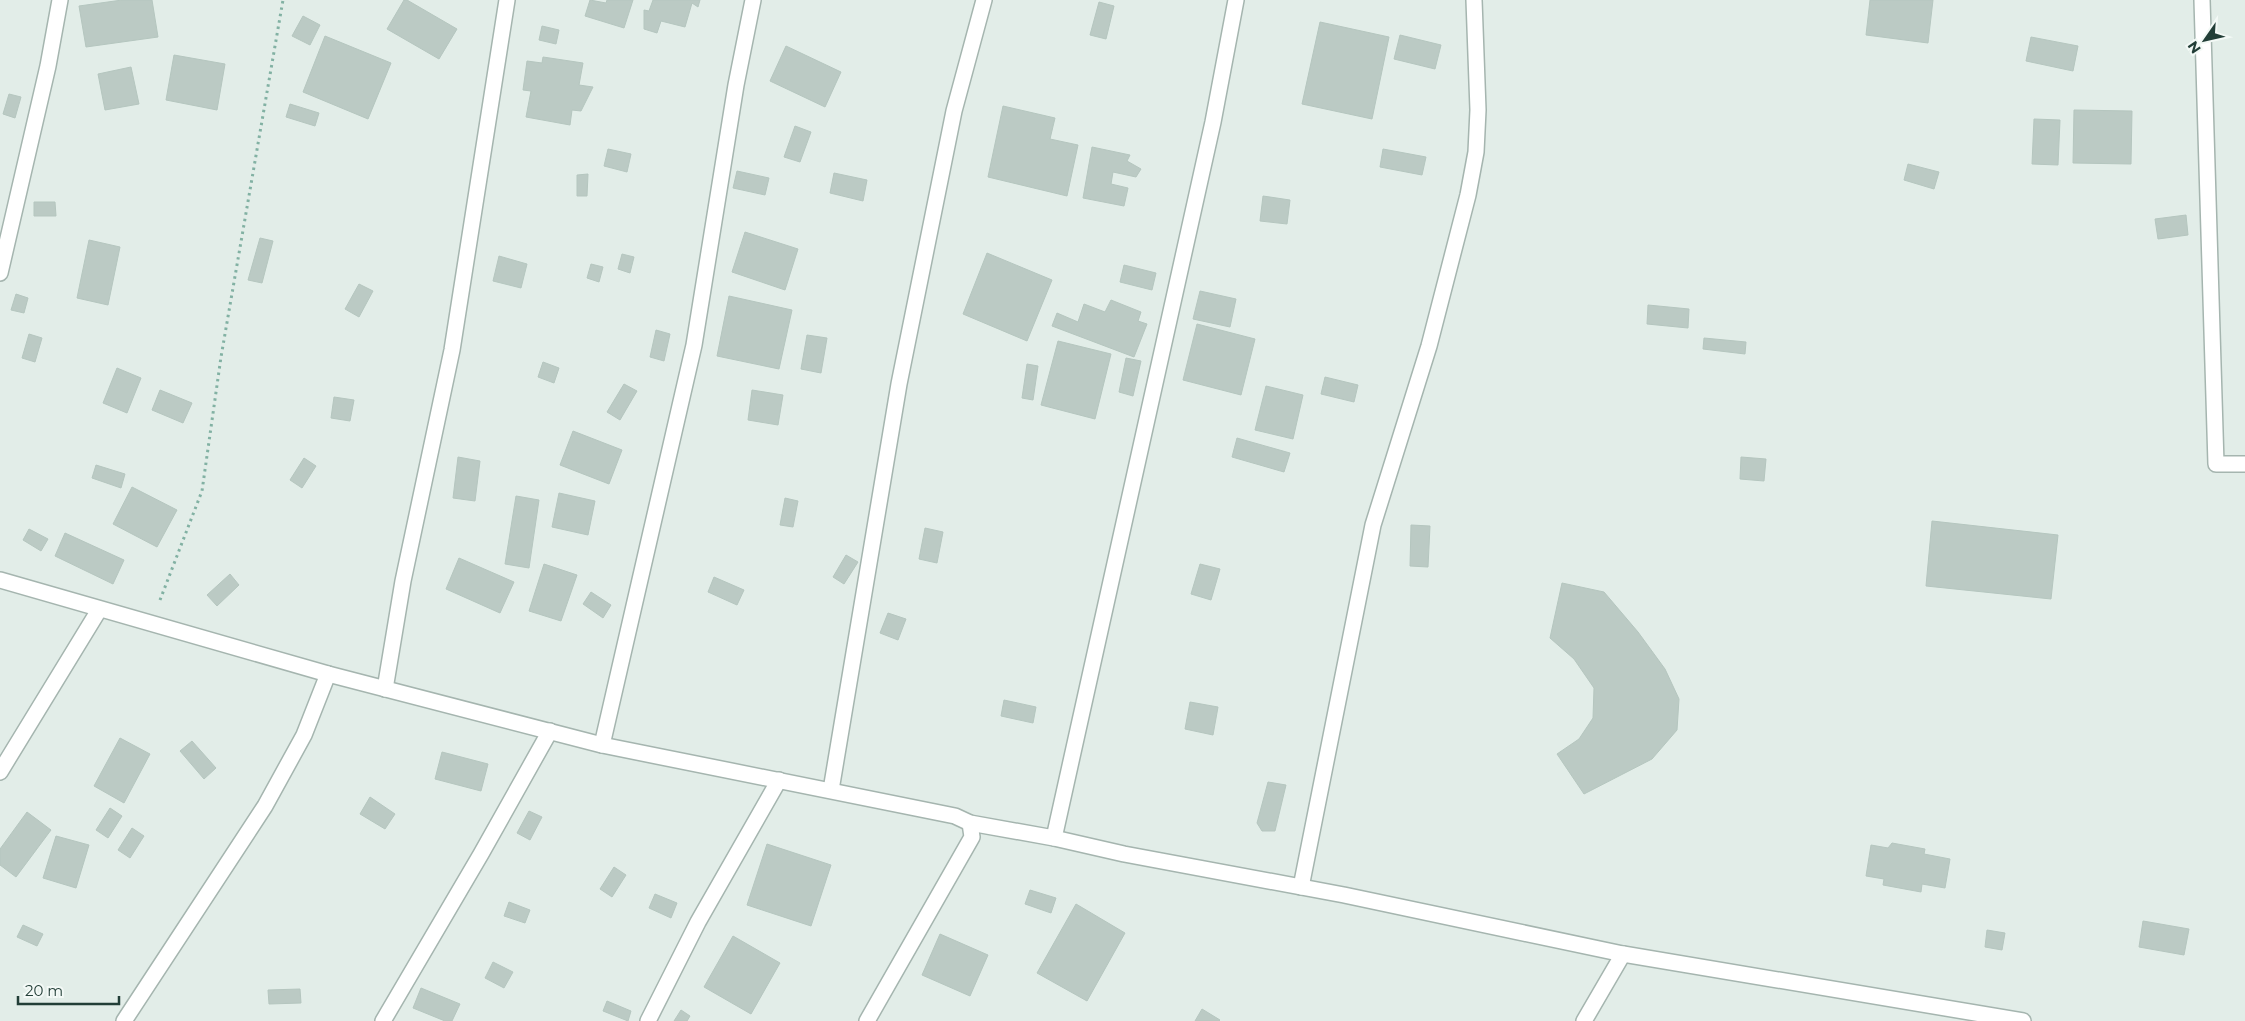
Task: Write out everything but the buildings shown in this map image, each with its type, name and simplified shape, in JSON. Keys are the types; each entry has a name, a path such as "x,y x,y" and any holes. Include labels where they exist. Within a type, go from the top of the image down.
{"street":[{"path":"0,273 48,66 60,0"},
{"path":"385,689 403,581 452,350 507,0"},
{"path":"602,744 694,345 736,85 753,0"},
{"path":"831,790 899,384 954,111 984,0"},
{"path":"1054,838 1213,122 1236,0"},
{"path":"1301,887 1373,525 1429,346 1468,195 1476,152 1478,110 1474,0"},
{"path":"2202,0 2216,464 2245,464"},
{"path":"0,580 99,610 328,674 602,744 955,816 970,823 1301,887 1624,954 2023,1021"},
{"path":"0,772 99,610"},
{"path":"124,1021 265,806 304,735 328,674"},
{"path":"383,1021 481,854 550,731"},
{"path":"648,1021 698,922 778,780"},
{"path":"867,1021 972,837 970,823"},
{"path":"1584,1021 1624,954"}],"path":[{"path":"151,624 202,491 221,357 283,0"}]}
